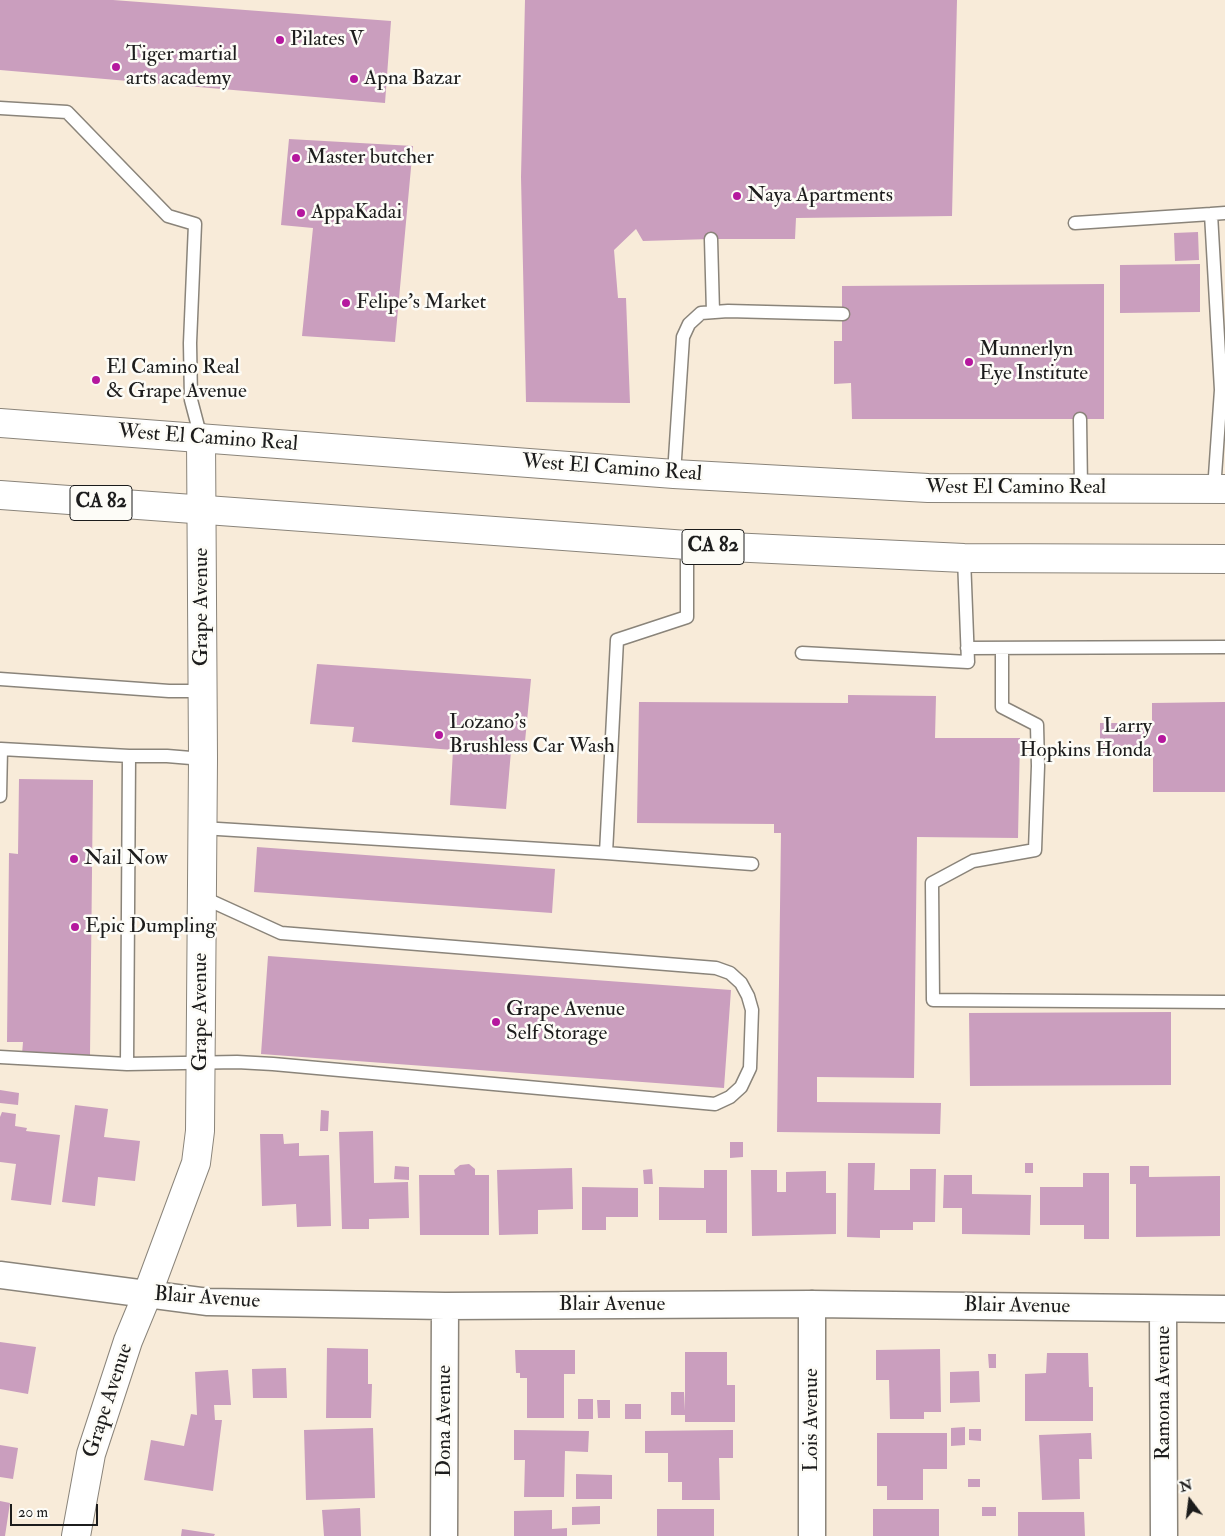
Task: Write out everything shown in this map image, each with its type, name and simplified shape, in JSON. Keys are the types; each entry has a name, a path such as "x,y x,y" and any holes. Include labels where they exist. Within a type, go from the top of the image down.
{"main road":[{"name":"West El Camino Real","path":"0,423 674,474 928,488 1219,490"},
{"name":"Grape Avenue","path":"76,1536 91,1454 128,1342 196,1162 200,1131 202,897 201,438"},
{"name":"CA 82","path":"0,495 687,545 964,558 1225,559"}],"street":[{"name":"Blair Avenue","path":"0,1275 208,1302 445,1306 812,1304 1163,1309 1225,1308"},
{"name":"Lois Avenue","path":"812,1304 812,1536"},
{"name":"Dona Avenue","path":"444,1536 445,1306"},
{"name":"Ramona Avenue","path":"1163,1309 1164,1536"}],"lane":[{"path":"0,108 67,112 168,216 195,224 190,342 191,400 201,438"},
{"path":"1074,224 1225,213"},
{"path":"1211,214 1223,390 1219,490"},
{"path":"711,239 713,312"},
{"path":"674,474 683,337 689,324 701,313 728,311 843,314"},
{"path":"1080,419 1081,488"},
{"path":"606,853 617,640 686,617 687,545"},
{"path":"802,653 968,662 964,558"},
{"path":"967,648 1225,647"},
{"path":"1002,648 1002,706 1037,725 1038,766 1035,850 972,862 932,883 933,1000 1225,1002"},
{"path":"0,679 169,691 202,691"},
{"path":"0,796 1,749 129,756 167,756 202,760"},
{"path":"127,1064 129,756"},
{"path":"202,828 752,864"},
{"path":"0,1058 127,1064 272,1064 715,1104 730,1097 742,1087 750,1068 752,1010 748,996 741,983 730,973 716,968 281,933 202,897"}],"building":[{"path":"0,0 113,0 391,21 385,103 0,70"},
{"name":"Naya Apartments","path":"525,0 957,0 952,216 796,218 795,239 643,241 636,229 614,250 618,298 626,298 630,403 526,402 521,177"},
{"path":"289,139 413,146 395,342 302,336 313,228 281,225"},
{"path":"1198,232 1199,260 1175,261 1174,233"},
{"path":"1200,264 1200,312 1120,313 1120,265"},
{"name":"Munnerlyn Eye Institute","path":"1104,284 1104,419 852,419 851,383 834,384 834,341 842,341 842,286"},
{"name":"Lozano's Brushless Car Wash","path":"317,664 531,679 524,752 511,751 506,809 450,805 453,750 352,742 354,727 310,724"},
{"path":"848,695 936,696 935,738 1020,738 1018,838 917,837 914,1078 817,1077 817,1102 941,1103 940,1134 777,1132 781,833 774,833 774,824 637,823 639,702 848,703"},
{"name":"Larry Hopkins Honda","path":"1225,702 1225,792 1153,792 1153,755 1100,755 1100,723 1152,723 1152,703"},
{"path":"19,779 93,780 90,1055 22,1054 23,1042 7,1042 9,853 18,854"},
{"path":"257,847 555,869 552,913 254,892"},
{"name":"Grape Avenue Self Storage","path":"268,956 731,990 724,1088 261,1054"},
{"path":"1171,1012 1171,1085 970,1086 969,1013"},
{"path":"0,1090 19,1093 18,1105 0,1103"},
{"path":"75,1105 108,1109 104,1137 140,1141 135,1181 98,1177 95,1206 62,1202"},
{"path":"321,1110 329,1111 328,1131 320,1131"},
{"path":"2,1112 16,1114 15,1126 27,1128 26,1131 60,1135 51,1205 11,1200 16,1164 0,1162 0,1117"},
{"path":"373,1131 374,1183 408,1182 409,1218 369,1219 369,1229 342,1229 339,1132"},
{"path":"260,1134 283,1134 284,1144 299,1143 299,1156 329,1155 331,1226 297,1227 296,1204 262,1206"},
{"path":"730,1142 743,1142 743,1157 730,1158"},
{"path":"848,1163 875,1163 874,1190 910,1190 910,1169 936,1169 935,1222 913,1222 913,1230 880,1230 880,1238 847,1237"},
{"path":"1025,1163 1033,1163 1033,1173 1025,1173"},
{"path":"469,1164 475,1169 475,1175 489,1175 489,1235 420,1235 419,1175 455,1175 454,1170 460,1165"},
{"path":"395,1166 409,1167 409,1180 394,1179"},
{"path":"1130,1166 1149,1166 1149,1177 1220,1176 1220,1236 1136,1237 1136,1184 1130,1184"},
{"path":"572,1168 573,1209 538,1210 538,1234 499,1235 497,1170"},
{"path":"652,1169 653,1184 644,1184 643,1170"},
{"path":"704,1170 727,1170 727,1233 706,1233 706,1220 659,1220 659,1187 704,1188"},
{"path":"751,1170 777,1170 777,1192 786,1192 786,1172 826,1171 826,1193 836,1193 836,1234 752,1236"},
{"path":"1083,1173 1109,1173 1109,1239 1084,1239 1084,1225 1040,1225 1040,1187 1083,1187"},
{"path":"944,1175 972,1175 972,1194 1031,1195 1030,1235 962,1234 962,1208 943,1208"},
{"path":"582,1187 638,1188 638,1217 606,1217 606,1230 582,1230"},
{"path":"0,1342 36,1347 28,1394 0,1389"},
{"path":"327,1348 368,1349 368,1384 372,1384 371,1418 326,1418"},
{"path":"940,1349 941,1412 924,1412 924,1419 890,1419 889,1380 876,1380 876,1350"},
{"path":"515,1350 575,1350 575,1374 564,1374 564,1418 527,1418 527,1378 520,1378 520,1373 516,1373"},
{"path":"685,1352 727,1352 727,1385 735,1385 735,1422 685,1422 685,1415 671,1415 671,1392 684,1392 685,1411"},
{"path":"1047,1353 1088,1353 1089,1387 1093,1387 1093,1421 1025,1421 1025,1374 1046,1373"},
{"path":"988,1354 996,1354 996,1368 989,1368"},
{"path":"286,1368 287,1398 253,1398 252,1369"},
{"path":"228,1370 231,1405 214,1405 215,1420 222,1420 213,1491 144,1480 151,1440 184,1446 191,1414 197,1415 195,1372"},
{"path":"979,1371 980,1402 950,1403 950,1372"},
{"path":"578,1399 593,1399 593,1419 578,1419"},
{"path":"597,1400 610,1400 610,1418 598,1418"},
{"path":"625,1404 641,1404 641,1419 625,1419"},
{"path":"965,1427 965,1445 951,1446 951,1428"},
{"path":"373,1428 375,1498 306,1500 304,1430"},
{"path":"969,1429 981,1429 981,1441 969,1440"},
{"path":"514,1430 589,1431 588,1452 565,1451 564,1497 524,1497 525,1460 514,1460"},
{"path":"733,1430 733,1458 719,1458 720,1500 682,1500 682,1482 668,1482 668,1453 645,1453 645,1431"},
{"path":"877,1433 947,1433 947,1469 923,1469 923,1500 887,1500 887,1486 877,1486"},
{"path":"1091,1433 1092,1459 1079,1459 1080,1499 1042,1500 1039,1435"},
{"path":"0,1445 18,1448 13,1479 0,1477"},
{"path":"576,1474 612,1475 612,1499 576,1499"},
{"path":"968,1479 980,1479 980,1487 968,1487"},
{"path":"0,1501 10,1503 5,1536 0,1536"},
{"path":"600,1506 600,1524 572,1525 572,1507"},
{"path":"982,1507 996,1507 996,1516 982,1516"},
{"path":"360,1508 361,1536 324,1536 322,1510"},
{"path":"657,1509 714,1509 714,1536 657,1536"},
{"path":"873,1509 939,1509 939,1536 873,1536"},
{"path":"552,1510 552,1529 567,1528 567,1536 514,1536 514,1511"},
{"path":"1018,1512 1084,1512 1085,1536 1018,1536"},
{"path":"182,1529 215,1534 214,1536 181,1536"}],"place":[{"name":"Pilates V","path":"280,40"},
{"name":"Tiger martial arts academy","path":"116,67"},
{"name":"Apna Bazar","path":"354,79"},
{"name":"Master butcher","path":"296,158"},
{"name":"Naya Apartments","path":"737,196"},
{"name":"AppaKadai","path":"301,213"},
{"name":"Felipe's Market","path":"346,303"},
{"name":"Munnerlyn Eye Institute","path":"969,362"},
{"name":"El Camino Real & Grape Avenue","path":"96,380"},
{"name":"Lozano's Brushless Car Wash","path":"439,735"},
{"name":"Larry Hopkins Honda","path":"1162,739"},
{"name":"Nail Now","path":"74,859"},
{"name":"Epic Dumpling","path":"75,927"},
{"name":"Grape Avenue Self Storage","path":"496,1022"}]}
